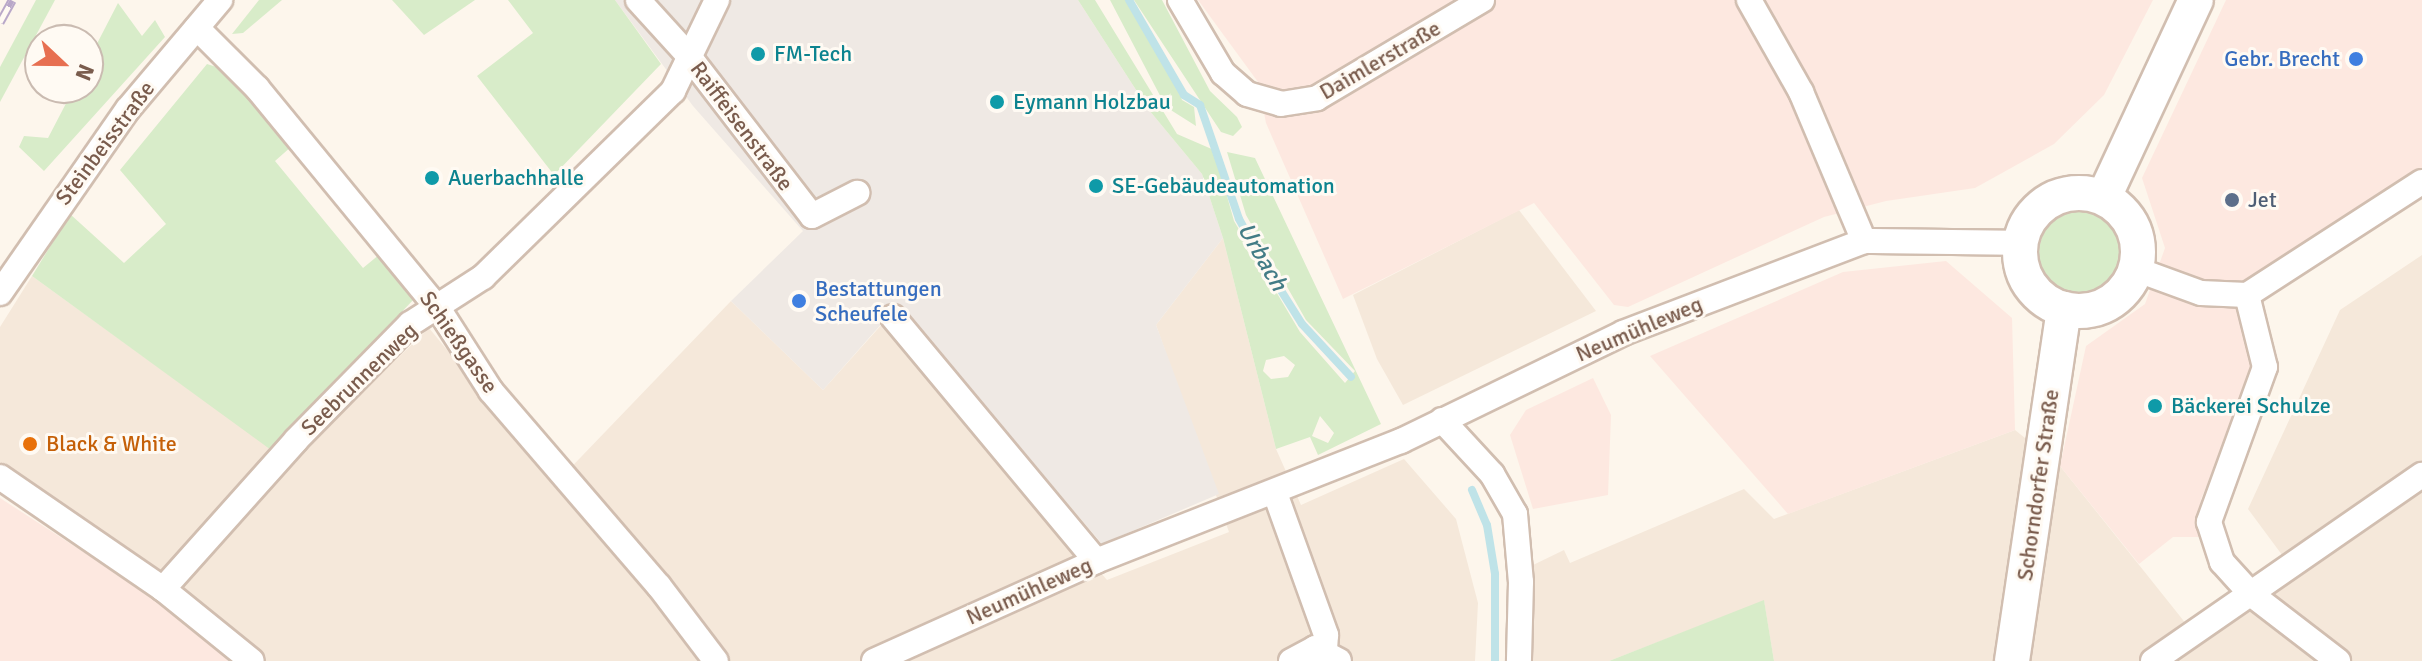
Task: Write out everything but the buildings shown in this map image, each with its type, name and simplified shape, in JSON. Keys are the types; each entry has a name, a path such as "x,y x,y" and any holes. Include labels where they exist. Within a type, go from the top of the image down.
{"street":[{"name":"Steinbeisstraße","path":"0,293 128,109 220,0"},
{"name":"Raiffeisenstraße","path":"638,0 688,55 812,216 857,193"},
{"name":"Seebrunnenweg","path":"163,589 296,440 410,324 483,277 673,91 717,0"},
{"name":"Daimlerstraße","path":"1180,0 1223,73 1247,94 1281,104 1317,98 1482,0"},
{"path":"1749,0 1801,92 1864,241"},
{"path":"2104,197 2196,0"},
{"name":"Schießgasse","path":"197,28 257,88 438,308 491,391 659,586 716,661"},
{"path":"2135,269 2201,293 2247,295 2422,182"},
{"path":"2082,192 2104,197 2130,220 2138,238 2135,269 2113,301 2089,311 2064,309 2048,303 2025,277 2020,243 2035,211 2049,200 2082,192"},
{"name":"Neumühleweg","path":"874,661 1096,561 1275,493 1442,420 1623,333 1864,241 2020,243"},
{"path":"2247,295 2265,367 2209,522 2222,562 2251,594 2338,661"},
{"name":"Schorndorfer Straße","path":"2012,661 2064,309"},
{"path":"893,317 1096,561"},
{"path":"1442,420 1492,474 1515,514 1521,582 1519,661"},
{"path":"2153,661 2422,475"},
{"path":"0,477 163,589 252,661"},
{"path":"1275,493 1332,655 1306,649 1291,661"}],"shaded area":[{"path":"615,0 1078,0 1149,110 1202,174 1223,238 1156,325 1219,494 1102,544 899,304 823,390 731,301 803,231 693,106"},
{"path":"1198,0 2153,0 2104,95 2054,144 1975,188 1886,201 1824,217 1628,307 1614,305 1534,203 1343,299 1266,123 1258,82"},
{"path":"2226,0 2422,0 2422,171 2268,277 2246,330 2253,375 2201,499 2199,537 2173,537 2139,564 2060,466 2086,346 2145,304 2165,248 2142,178"},
{"path":"1519,210 1596,311 1403,405 1377,359 1353,295"},
{"path":"1223,238 1276,449 1301,505 1404,459 1456,519 1478,603 1475,661 231,661 159,601 0,491 0,327 32,276 289,462 429,328 556,483 731,301 823,390 884,322 1107,580 1229,532 1156,325"},
{"path":"2422,255 2422,661 1774,661 1764,601 1609,661 1530,661 1531,566 1564,550 1570,563 1744,489 1774,519 2015,430 2060,466 2199,640 2297,575 2248,509 2340,310"},
{"path":"1946,261 2012,318 2015,430 1788,514 1650,356 1843,272"},
{"path":"1593,378 1611,415 1608,495 1533,509 1510,435 1526,410"},
{"path":"0,498 159,601 231,661 0,661"}],"green space":[{"path":"36,0 55,0 42,24 24,24 24,57 0,102 0,67"},
{"path":"259,0 282,0 243,33 232,34"},
{"path":"392,0 475,0 424,35"},
{"path":"508,0 615,0 661,64 554,175 477,76 533,33"},
{"path":"1078,0 1095,0 1177,134 1214,150 1234,221 1300,332 1345,383 1355,371 1306,320 1246,215 1227,152 1255,158 1381,424 1318,455 1310,437 1276,449 1223,238 1202,174 1149,110","holes":["1284,356 1295,365 1288,377 1271,379 1263,371 1266,360","1320,416 1334,433 1328,443 1312,436"]},
{"path":"1110,0 1125,0 1171,71 1182,100 1194,107 1196,126 1166,107"},
{"path":"1134,0 1162,0 1210,91 1237,117 1242,127 1233,136 1221,132"},
{"path":"118,3 142,36 155,20 165,37 44,171 19,147 24,136 48,138 66,104 104,104 104,30"},
{"path":"207,64 229,71 292,146 275,161 363,268 380,254 414,299 271,450 32,276 70,214 124,263 166,224 120,170"},
{"path":"2074,209 2092,209 2108,216 2120,228 2127,244 2127,262 2120,278 2108,290 2092,297 2074,297 2058,290 2046,278 2039,262 2039,244 2046,228 2058,216"},
{"path":"1764,600 1774,661 1609,661"}],"waterway":[{"name":"Urbach","path":"1129,0 1184,95 1200,105 1239,219 1263,262 1302,324 1351,377"},
{"name":"Urbach","path":"1472,490 1487,525 1495,574 1495,661"}],"railway":[{"path":"0,22 12,0"}],"place":[{"name":"FM-Tech","path":"758,54"},
{"name":"Gebr. Brecht","path":"2356,59"},
{"name":"Eymann Holzbau","path":"997,102"},
{"name":"Auerbachhalle","path":"432,178"},
{"name":"SE-Gebäudeautomation","path":"1096,186"},
{"name":"Jet","path":"2232,200"},
{"name":"Bestattungen Scheufele","path":"799,301"},
{"name":"Bäckerei Schulze","path":"2155,406"},
{"name":"Black & White","path":"30,444"}]}
